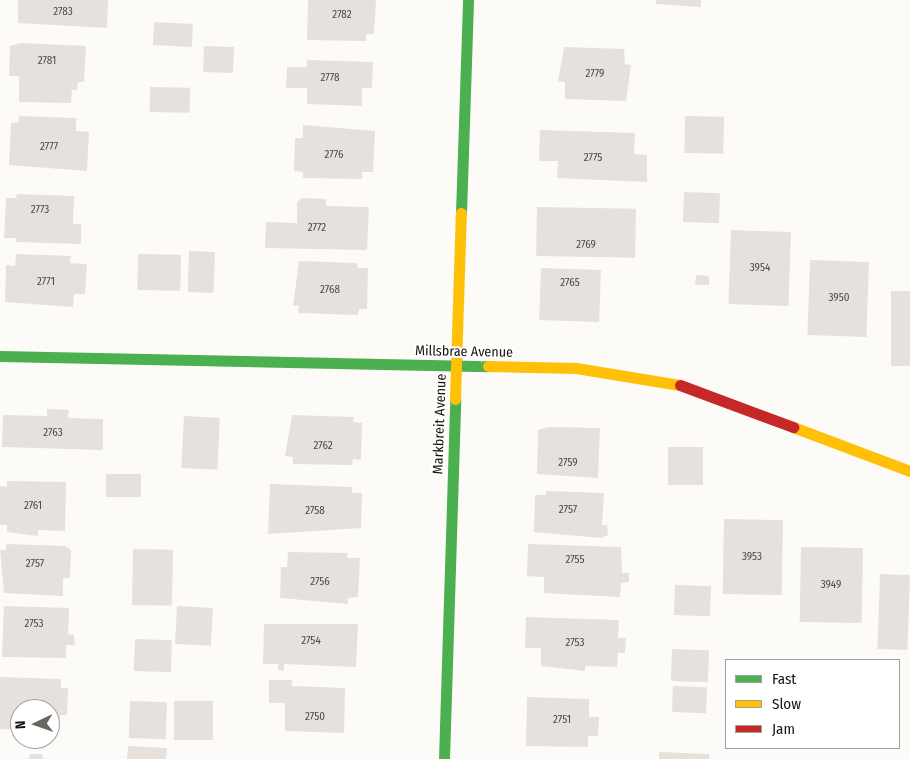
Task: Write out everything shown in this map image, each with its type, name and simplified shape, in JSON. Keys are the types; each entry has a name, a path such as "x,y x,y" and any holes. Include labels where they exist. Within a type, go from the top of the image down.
{"street":[{"name":"Markbreit Avenue","path":"444,759 468,0"},
{"name":"Millsbrae Avenue","path":"0,356 576,368 643,376 694,389 910,471"}],"building":[{"path":"18,0 108,0 107,28 18,23"},
{"path":"308,0 376,0 374,34 366,34 366,41 307,40"},
{"path":"656,0 701,0 701,7 656,4"},
{"path":"154,22 193,24 192,47 153,45"},
{"path":"21,43 86,46 84,82 78,82 77,90 72,90 71,103 19,102 19,76 9,76 10,46"},
{"path":"204,46 234,47 233,73 203,72"},
{"path":"564,47 624,49 625,64 631,65 626,101 565,99 565,82 558,81"},
{"path":"307,60 373,62 372,88 362,88 362,106 307,104 307,88 286,88 287,67 307,67"},
{"path":"150,87 190,88 190,113 150,112"},
{"path":"19,116 76,118 76,131 89,132 87,171 9,165 11,123 19,122"},
{"path":"685,116 724,117 723,154 684,153"},
{"path":"303,125 375,131 373,172 362,172 362,179 303,178 303,172 294,171 295,138 303,138"},
{"path":"540,130 635,133 634,154 647,155 647,182 557,178 558,161 539,161"},
{"path":"684,192 720,193 719,223 683,222"},
{"path":"17,194 74,196 73,224 81,224 81,244 16,242 16,238 4,238 6,198 16,198"},
{"path":"302,198 326,199 326,206 369,207 367,250 265,248 266,222 297,223 297,202"},
{"path":"537,207 636,209 635,258 536,256"},
{"path":"731,230 791,232 788,306 728,304"},
{"path":"189,251 215,252 214,293 188,292"},
{"path":"16,254 71,256 70,263 87,264 85,294 74,294 73,307 5,302 6,265 15,266"},
{"path":"138,254 181,255 180,291 137,290"},
{"path":"810,260 869,262 866,337 807,335"},
{"path":"299,261 357,263 358,268 368,268 367,309 359,309 358,315 298,313 299,305 293,306"},
{"path":"541,268 601,270 599,322 539,320"},
{"path":"696,275 709,276 709,285 695,285"},
{"path":"891,291 910,291 910,366 891,366"},
{"path":"47,409 69,410 68,418 103,419 103,450 2,447 3,415 47,416"},
{"path":"292,415 354,417 353,422 362,423 361,460 353,459 352,465 293,464 293,457 285,456"},
{"path":"184,416 220,418 217,470 181,468"},
{"path":"548,427 600,428 598,478 537,474 538,430"},
{"path":"668,447 703,447 703,485 668,485"},
{"path":"106,474 141,474 141,497 106,497"},
{"path":"7,481 66,482 65,531 38,530 38,536 7,532 7,525 0,525 0,486 7,487"},
{"path":"270,484 352,487 352,493 362,493 361,528 268,534"},
{"path":"546,491 604,493 602,525 607,525 608,535 601,538 534,532 535,495 546,495"},
{"path":"724,519 783,520 782,595 723,594"},
{"path":"6,544 65,546 71,550 70,578 63,578 63,596 4,593 0,550 6,550"},
{"path":"528,544 621,547 622,573 629,573 629,582 621,583 620,597 544,593 544,577 527,576"},
{"path":"801,547 863,548 862,623 800,622"},
{"path":"133,549 173,550 172,606 132,605"},
{"path":"288,552 348,553 347,558 360,558 358,597 348,598 348,604 280,598 281,567 287,567"},
{"path":"880,574 910,575 907,650 877,649"},
{"path":"675,585 711,586 710,616 674,615"},
{"path":"4,606 69,608 68,634 74,635 75,645 66,645 66,658 2,657"},
{"path":"177,606 213,608 211,646 175,644"},
{"path":"526,617 619,620 618,638 626,638 625,653 618,653 617,667 585,666 585,671 541,666 541,648 525,648"},
{"path":"264,624 358,624 356,667 284,664 284,671 278,670 278,664 263,664"},
{"path":"135,639 172,640 171,672 134,671"},
{"path":"672,649 709,650 708,682 671,681"},
{"path":"0,677 61,679 61,688 68,688 67,715 60,715 60,699 10,699 10,730 0,729"},
{"path":"269,680 292,680 292,686 345,688 344,733 285,731 285,703 269,703"},
{"path":"673,686 707,687 706,713 672,712"},
{"path":"527,697 589,699 589,717 599,717 598,736 588,736 588,747 526,746"},
{"path":"130,701 167,702 166,739 129,738"},
{"path":"174,701 213,701 213,740 174,740"},
{"path":"128,746 167,748 166,759 127,759"},
{"path":"659,752 709,754 709,759 659,759"},
{"path":"30,754 42,754 43,759 29,759"}],"traffic: fast":[{"path":"461,213 468,0"},
{"path":"0,356 488,366"},
{"path":"444,759 455,399"}],"traffic: slow":[{"path":"455,399 461,213"},
{"path":"488,366 576,368 680,385"},
{"path":"793,427 910,471"}],"traffic: jam":[{"path":"680,385 793,427"}]}
